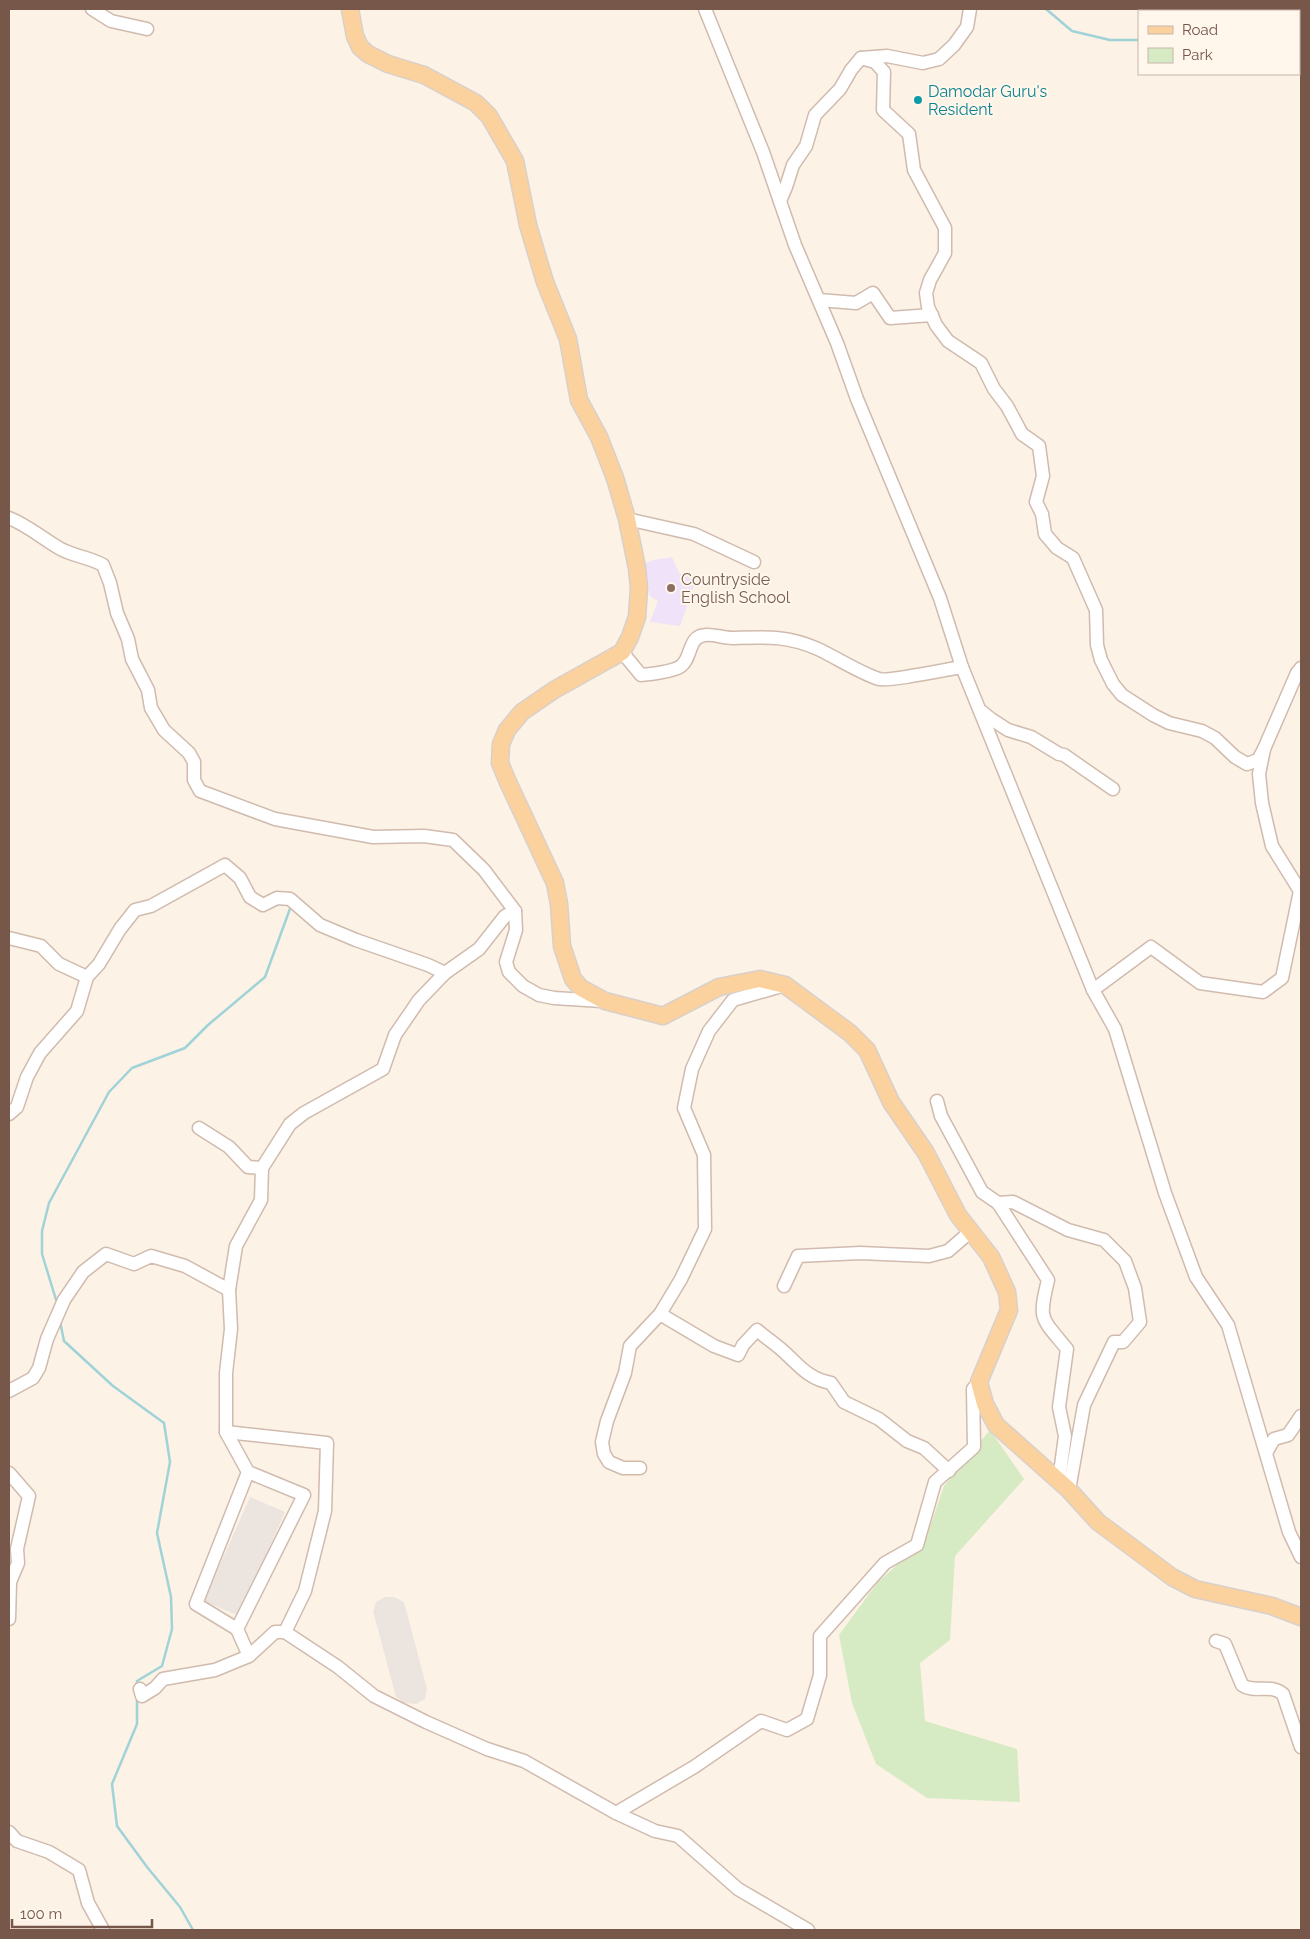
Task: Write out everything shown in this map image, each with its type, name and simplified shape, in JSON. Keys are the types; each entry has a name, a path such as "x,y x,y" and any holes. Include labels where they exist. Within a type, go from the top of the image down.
{"main road":[{"path":"350,9 354,36 360,47 368,54 388,64 424,75 476,103 489,116 515,161 528,225 545,282 568,339 579,400 599,437 615,478 627,519 639,588 637,617 622,652 554,690 522,712 507,730 501,744 500,762 554,883 559,904 562,946 573,979 581,988 605,1002 663,1016 719,987 760,979 785,984 850,1033 868,1050 891,1102 926,1153 958,1215 991,1257 1007,1292 1009,1310 979,1382 985,1404 996,1425 1064,1485 1098,1522 1183,1583 1195,1589 1272,1606 1301,1617"}],"street":[{"path":"92,9 111,21 147,29"},
{"path":"705,9 763,152 795,244 940,598 962,667 1093,990 1114,1029 1166,1194 1196,1277 1228,1326 1289,1532 1301,1557"},
{"path":"780,200 793,165 806,146 815,115 840,89 851,70 861,58 887,56 923,63 939,59 954,45 967,27 970,9"},
{"path":"861,58 875,62 884,72 883,110 909,134 914,170 946,228 945,253 930,280 926,293 928,307 936,325 948,341 981,363 994,389 1007,406 1022,434 1039,446 1043,476 1036,502 1042,514 1045,534 1058,548 1072,558 1096,610 1097,645 1101,660 1113,684 1122,695 1153,715 1169,723 1202,732 1215,738 1235,757 1247,764 1258,760 1297,673 1301,668"},
{"path":"819,300 856,303 873,293 890,318 932,315"},
{"path":"9,518 20,523 61,550 91,558 103,565 110,583 117,613 128,639 132,660 148,690 151,708 164,730 189,753 194,762 194,780 200,790 275,819 373,837 424,836 453,840 484,870 515,911 516,930 506,962 509,972 523,986 539,995 605,1002"},
{"path":"627,519 694,534 754,562"},
{"path":"622,652 641,675 654,674 682,666 689,656 690,646 697,638 704,635 730,638 764,636 785,638 816,648 881,680 962,667"},
{"path":"979,709 1008,730 1031,737 1059,754 1064,755 1113,789"},
{"path":"1093,990 1152,947 1200,983 1263,992 1282,978 1300,891 1272,846 1262,803 1259,774 1264,749"},
{"path":"9,1114 17,1107 27,1077 40,1054 77,1011 87,977 135,910 151,906 225,865 240,878 250,897 263,906 276,898 290,899 320,925 356,940 428,965 444,973"},
{"path":"237,1629 304,1495 248,1472 226,1432 226,1373 231,1329 229,1290 236,1246 261,1200 262,1168 290,1124 304,1113 383,1069 395,1035 419,1000 444,973 479,949 505,916 515,911"},
{"path":"9,938 41,946 59,964 87,977"},
{"path":"640,1468 623,1468 609,1462 604,1454 602,1442 607,1421 625,1373 630,1346 660,1314 681,1279 705,1229 704,1155 684,1108 692,1069 709,1031 734,1000 785,984"},
{"path":"938,1101 941,1116 982,1192 998,1203 1048,1280 1042,1307 1043,1320 1067,1349 1059,1407 1065,1436 1064,1485"},
{"path":"199,1128 229,1147 248,1167 262,1168"},
{"path":"998,1203 1013,1202 1068,1230 1104,1240 1125,1261 1135,1288 1140,1322 1123,1342 1114,1342 1084,1405 1064,1485"},
{"path":"784,1286 798,1256 860,1253 929,1256 948,1250 970,1232"},
{"path":"9,1391 33,1378 39,1368 47,1339 64,1300 83,1272 106,1254 134,1264 151,1256 185,1266 229,1290"},
{"path":"660,1314 714,1346 738,1355 743,1345 757,1330 809,1375 820,1381 831,1383 844,1402 879,1419 907,1441 924,1448 949,1471"},
{"path":"616,1814 694,1767 760,1722 787,1730 807,1719 820,1675 820,1636 885,1563 917,1545 935,1482 974,1447 973,1389 979,1382"},
{"path":"1266,1453 1274,1439 1288,1435 1301,1416"},
{"path":"226,1432 327,1443 325,1511 305,1590 285,1632"},
{"path":"248,1472 196,1604 237,1629 249,1656"},
{"path":"9,1473 29,1496 17,1548 18,1563 10,1582 9,1619"},
{"path":"140,1689 142,1696 155,1688 163,1680 215,1670 249,1656 274,1632 285,1632 338,1667 374,1696 487,1749 524,1761 616,1814 655,1831 678,1836 738,1889 808,1930"},
{"path":"1216,1641 1226,1644 1242,1685 1248,1689 1276,1689 1283,1694 1301,1747"},
{"path":"9,1832 17,1841 49,1852 79,1870 88,1903 103,1930"}],"shaded area":[{"name":"Countryside English School","path":"672,557 679,573 696,580 680,626 650,622 658,601 650,596 645,563"},
{"path":"250,1497 285,1512 239,1616 204,1601"},
{"path":"385,1597 394,1597 404,1602 427,1689 425,1699 416,1704 404,1703 396,1697 373,1611 376,1602"}],"green space":[{"path":"990,1430 1024,1479 955,1556 950,1640 920,1663 925,1721 1017,1749 1020,1802 927,1798 876,1764 852,1703 839,1635 878,1582 926,1539 944,1486"}],"waterway":[{"path":"1046,9 1072,31 1110,40 1138,40"},
{"path":"57,1303 42,1254 42,1231 49,1203 109,1092 132,1068 185,1048 208,1025 265,977 291,906"},
{"path":"60,1321 64,1341 113,1386 164,1423 170,1462 157,1533 171,1597 172,1629 162,1666 137,1681 137,1686"},
{"path":"137,1696 137,1724 112,1784 117,1826 180,1907 193,1930"}],"place":[{"name":"Damodar Guru's Resident","path":"918,100"},
{"name":"Countryside English School","path":"671,588"}]}
